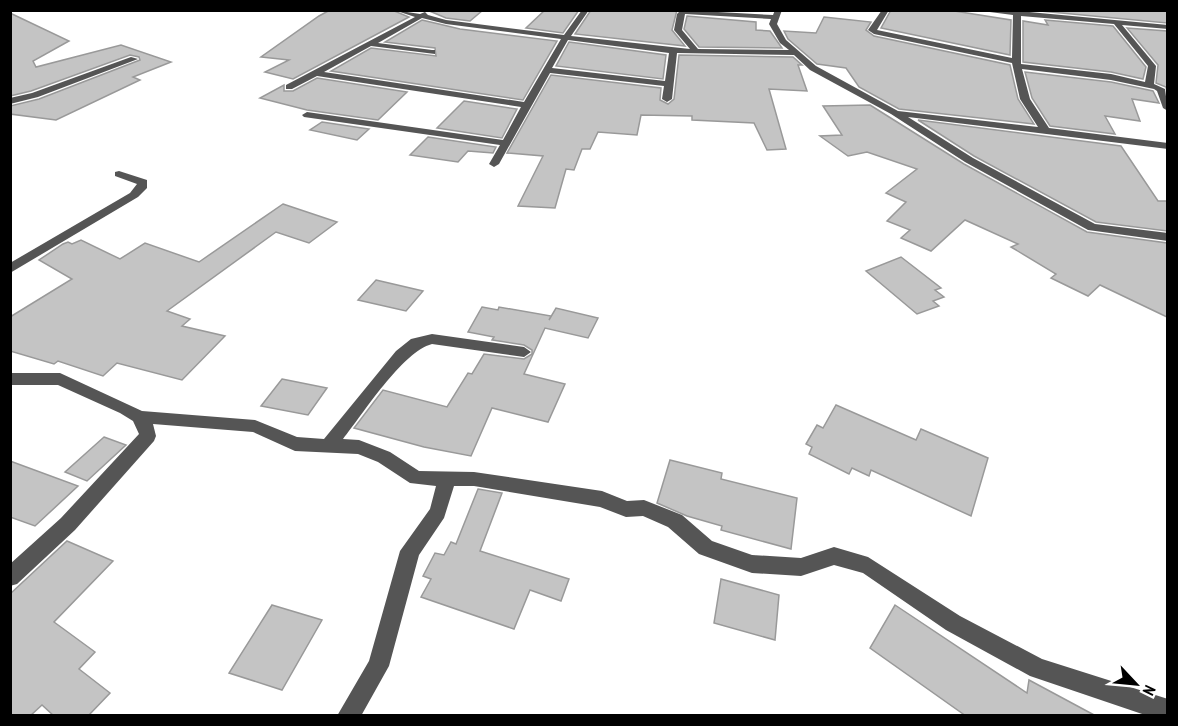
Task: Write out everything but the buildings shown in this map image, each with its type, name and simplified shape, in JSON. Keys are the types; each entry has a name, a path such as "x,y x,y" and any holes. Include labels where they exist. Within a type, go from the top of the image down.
{"street":[{"path":"397,10 446,22 673,51 796,53"},
{"path":"289,87 430,10"},
{"path":"494,164 565,38 586,10"},
{"path":"886,10 872,30 874,32 1017,63 1149,85 1161,89 1167,108"},
{"path":"977,10 1167,27"},
{"path":"695,50 678,30 681,14 684,12 777,14 773,24 783,41 813,68 894,112 969,159 1092,227 1167,237"},
{"path":"1017,15 1017,63 1025,99 1046,132"},
{"path":"1117,24 1152,66 1149,85"},
{"path":"370,44 432,52"},
{"path":"667,99 667,84 673,51"},
{"path":"10,101 34,95 134,59"},
{"path":"546,70 667,84"},
{"path":"316,73 526,105"},
{"path":"894,112 1167,146"},
{"path":"307,115 506,143"},
{"path":"10,268 134,195 141,188 143,182 119,174"},
{"path":"329,445 401,355 416,343 432,339 524,352"},
{"path":"10,379 60,379 139,417 146,426 147,436 68,524 10,577"},
{"path":"139,417 255,426 295,444 359,447 384,457 416,478 474,479 521,488 602,498 626,509 644,508 675,521 706,548 752,564 801,567 834,556 868,566 953,623 1038,668 1167,711"},
{"path":"348,716 378,666 410,550 438,512 447,478"}]}
